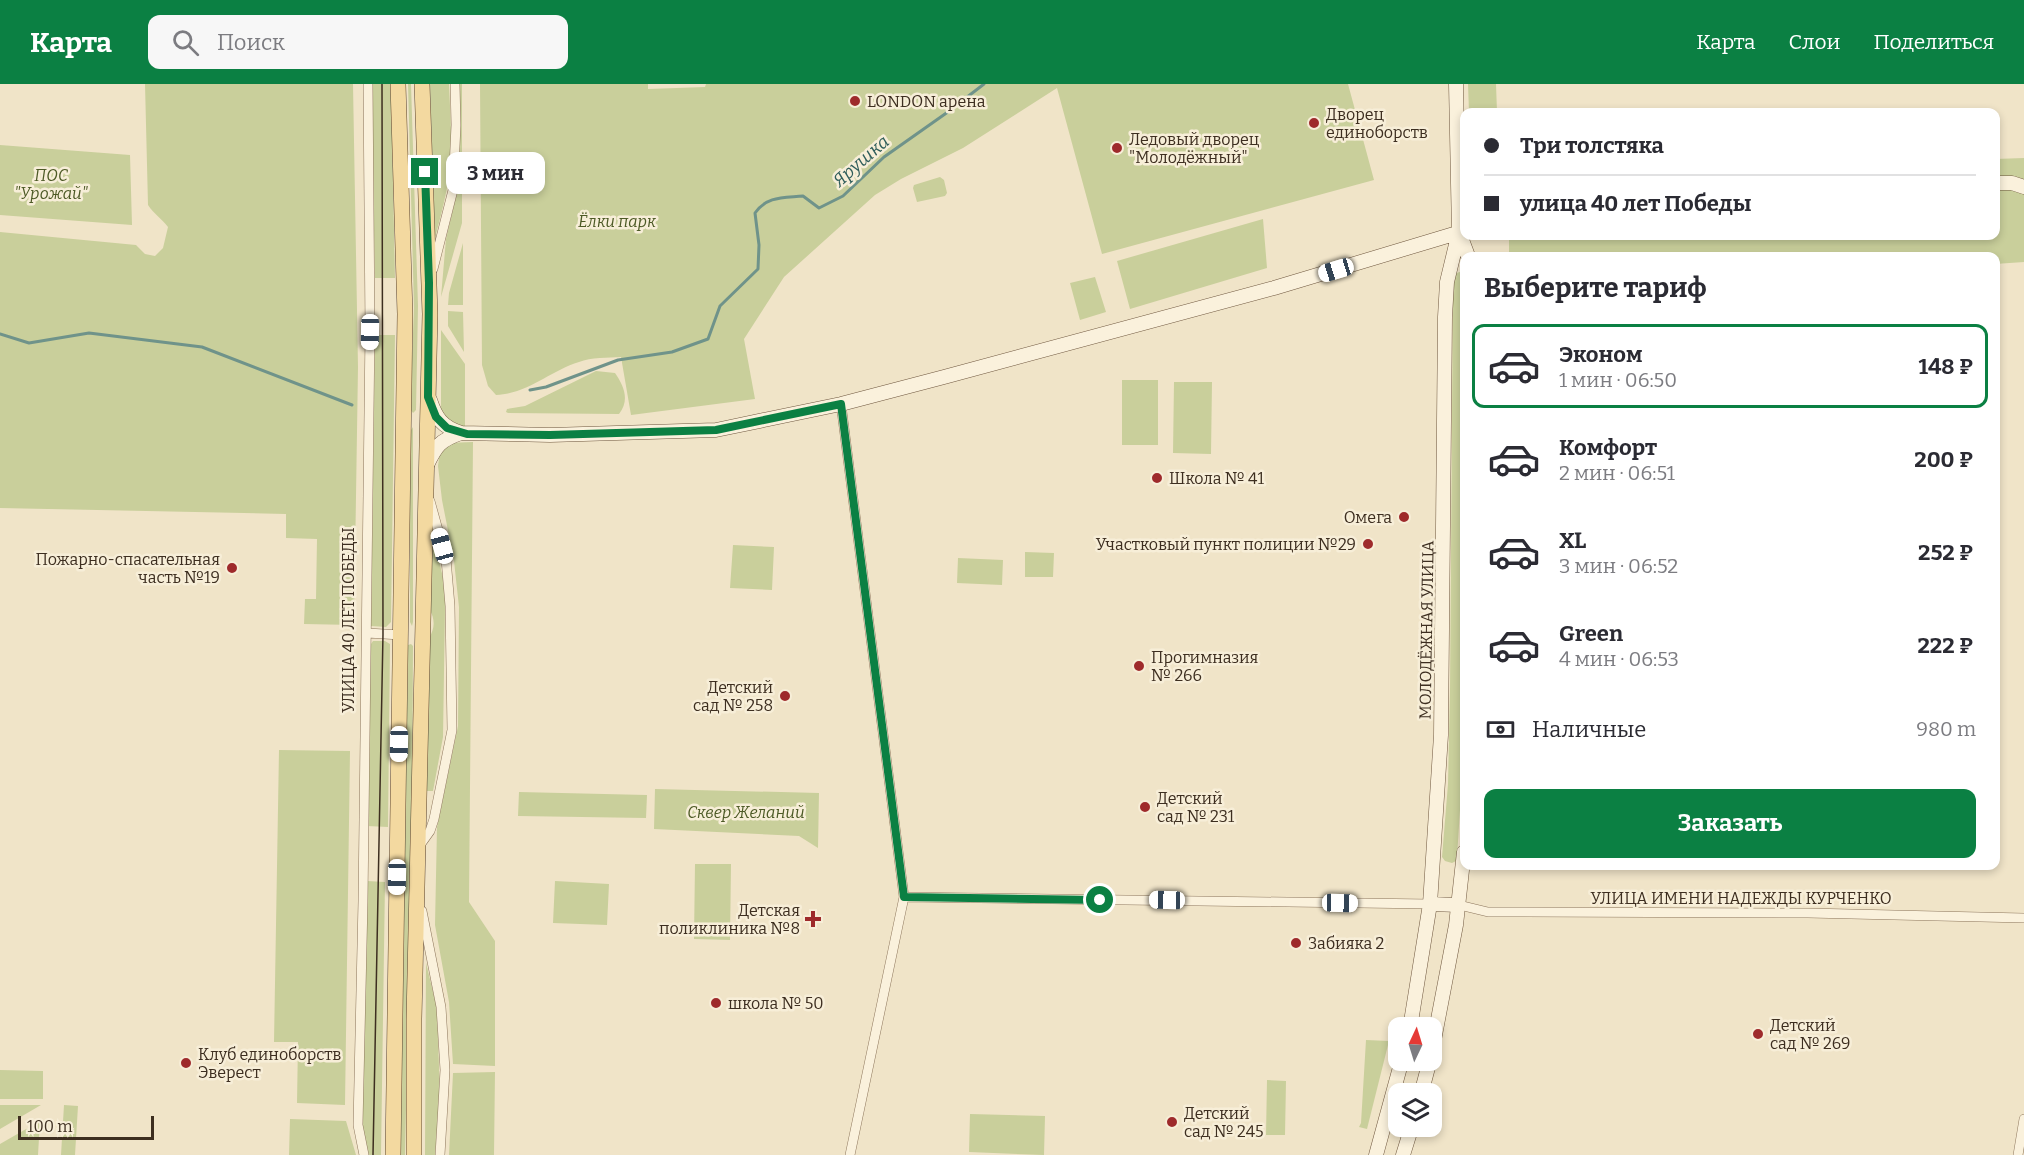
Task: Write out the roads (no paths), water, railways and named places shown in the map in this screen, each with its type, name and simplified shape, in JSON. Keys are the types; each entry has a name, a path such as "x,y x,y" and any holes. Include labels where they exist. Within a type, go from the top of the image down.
{"main road":[{"path":"393,1155 405,314 398,84"},
{"path":"414,1155 417,889 428,422 429,283 422,84"},
{"name":"МОЛОДЁЖНАЯ УЛИЦА","path":"1456,84 1460,182"},
{"path":"2000,183 2012,183 2024,187"},
{"path":"428,397 436,417 447,428 461,433 550,435 716,430 841,404 1253,294 1460,232"},
{"name":"МОЛОДЁЖНАЯ УЛИЦА","path":"1412,1017 1431,904 1442,735 1445,305 1446,282 1460,237"},
{"path":"403,421 428,422"},
{"path":"427,465 436,446 449,437 461,433"},
{"path":"401,635 423,635"},
{"path":"1438,1017 1459,905 1462,870"},
{"path":"1431,904 1459,905"},
{"path":"1376,1155 1399,1071"},
{"path":"1403,1155 1409,1137"}],"street":[{"name":"УЛИЦА 40 ЛЕТ ПОБЕДЫ","path":"364,1155 358,1118 367,633 370,227 368,84"},
{"path":"429,283 453,190 455,84"},
{"path":"841,404 904,897 850,1155"},
{"path":"418,847 430,831 434,819 452,730 450,606 446,559 426,486"},
{"path":"367,633 401,635"},
{"path":"417,889 441,1017 445,1070 440,1155"},
{"path":"904,897 1431,904"},
{"name":"УЛИЦА ИМЕНИ НАДЕЖДЫ КУРЧЕНКО","path":"1459,905 1488,912 1808,913 2024,918"},
{"path":"2018,1155 2024,1119"}],"waterway":[{"name":"Ярушка","path":"530,390 546,387 618,360 672,352 708,339 720,306 758,269 759,245 755,213 760,207 776,199 803,196 819,208 843,196 884,157 984,84"},
{"path":"0,334 29,343 89,333 202,347 352,405"}],"tram line":[{"path":"373,1155 383,634 382,84"}],"place":[{"name":"LONDON арена","path":"855,101"},
{"name":"Дворец единоборств","path":"1314,123"},
{"name":"Ледовый дворец \"Молодёжный\"","path":"1117,148"},
{"name":"Школа № 41","path":"1157,478"},
{"name":"Омега","path":"1404,517"},
{"name":"Участковый пункт полиции №29","path":"1368,544"},
{"name":"Пожарно-спасательная часть №19","path":"232,568"},
{"name":"Прогимназия № 266","path":"1139,666"},
{"name":"Детский сад № 258","path":"785,696"},
{"name":"Детский сад № 231","path":"1145,807"},
{"name":"Детская поликлиника №8","path":"813,919"},
{"name":"Забияка 2","path":"1296,943"},
{"name":"школа № 50","path":"716,1003"},
{"name":"Детский сад № 269","path":"1758,1034"},
{"name":"Клуб единоборств Эверест","path":"186,1063"},
{"name":"Детский сад № 245","path":"1172,1122"}],"park label":[{"name":"ПОС \"Урожай\"","path":"51,184"},
{"name":"Ёлки парк","path":"617,221"},
{"name":"Сквер Желаний","path":"746,812"}]}
